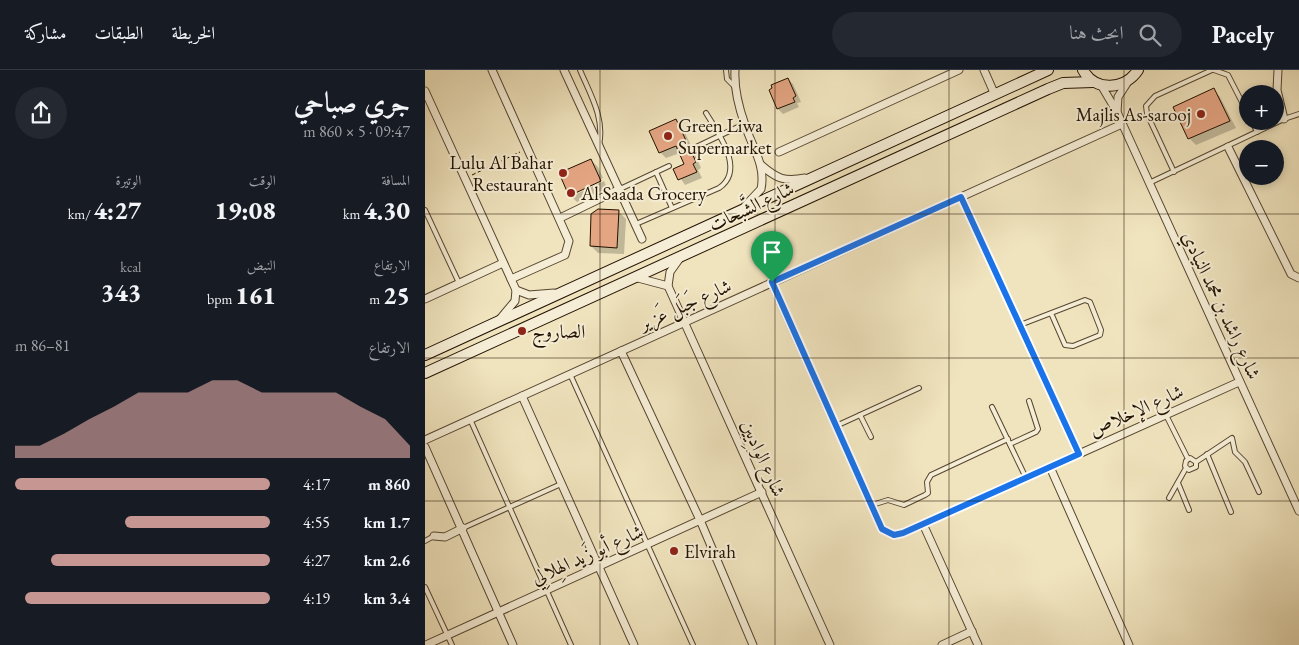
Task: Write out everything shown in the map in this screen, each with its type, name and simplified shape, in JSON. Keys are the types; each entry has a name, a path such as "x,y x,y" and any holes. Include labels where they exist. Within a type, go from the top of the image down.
{"street":[{"path":"491,70 569,241 568,251 565,255 511,279"},
{"path":"564,70 642,239"},
{"path":"735,70 736,89 744,124 761,165 761,189 741,210"},
{"path":"779,152 945,73 959,70"},
{"path":"984,70 995,95"},
{"name":"شارع الشَّبحات","path":"425,355 559,292 1048,70"},
{"path":"1083,70 1097,83"},
{"path":"1117,112 1120,90 1138,70"},
{"path":"1277,85 1278,70"},
{"name":"شارع الشَّبحات","path":"425,373 638,278 1048,89 1063,84 1097,83 1116,86 1130,80"},
{"name":"شارع راشد بن محمد النيادي","path":"1097,83 1117,112 1299,512"},
{"path":"425,91 428,106 516,290 515,301 498,321"},
{"name":"شارع جَبَل عَزير","path":"425,440 1122,124"},
{"path":"1228,147 1291,274 1299,278"},
{"path":"761,165 775,176 784,180 814,176"},
{"path":"560,218 620,189"},
{"path":"961,197 1079,454"},
{"path":"638,278 657,281 668,286 670,272 680,258"},
{"path":"425,299 503,264"},
{"name":"شارع الإخلاص","path":"772,282 882,529 894,535 923,524 1239,382"},
{"name":"شارع الوادِيين","path":"668,286 830,645"},
{"path":"516,290 529,295 559,292"},
{"path":"621,351 700,520 753,645"},
{"path":"522,396 634,645"},
{"path":"425,446 463,528 513,645"},
{"path":"1049,467 1129,645"},
{"path":"1291,494 1299,490"},
{"name":"شارع أبو زَيد الهِلالِي","path":"426,645 762,492"},
{"path":"923,524 979,645"},
{"path":"434,536 445,537 463,528"},
{"path":"942,645 972,631"}],"lane":[{"path":"580,70 600,119 602,130 599,147"},
{"path":"726,70 727,78 736,89"},
{"path":"1174,172 1147,114 1148,102 1155,96 1213,70 1228,75 1239,96"},
{"path":"636,224 719,188 727,180 731,163 707,113"},
{"path":"1284,119 1299,114"},
{"path":"691,149 744,124"},
{"path":"1149,183 1261,130"},
{"path":"620,189 669,166"},
{"path":"656,172 672,208"},
{"path":"425,210 459,283"},
{"path":"1020,325 1051,313 1088,300 1101,330 1100,335 1073,346 1065,345 1051,313"},
{"path":"570,374 649,544 693,645"},
{"path":"836,426 919,388"},
{"path":"1010,444 1036,432 1038,429 1029,401"},
{"path":"992,407 1026,478"},
{"path":"1166,414 1188,459"},
{"path":"860,415 871,437"},
{"path":"470,419 571,645"},
{"path":"1186,468 1195,469 1197,462 1232,438 1235,452 1245,462 1259,492"},
{"path":"871,506 888,500 904,505 925,496 928,494 927,482 931,475 1008,439"},
{"path":"1207,454 1231,512"},
{"path":"1188,459 1192,458 1197,462"},
{"path":"1169,498 1186,468 1185,464 1188,459"},
{"path":"1177,483 1189,510"},
{"path":"463,528 562,484"},
{"path":"425,541 434,536"},
{"path":"425,587 452,645"}],"path":[{"path":"464,178 527,149"}],"building":[{"path":"788,78 796,96 793,98 795,102 777,109 769,90 772,88 771,85"},
{"name":"Majlis As-sarooj","path":"1214,88 1230,121 1188,139 1173,107"},
{"path":"676,119 696,162 693,164 697,172 678,180 673,169 684,164 676,146 659,153 649,131"},
{"path":"591,159 601,181 569,196 559,173"},
{"path":"598,209 619,210 617,248 590,246 591,214"}],"place":[{"name":"Majlis As-sarooj","path":"1201,114"},
{"name":"Green Liwa Supermarket","path":"668,136"},
{"name":"Lulu Al Bahar Restaurant","path":"563,173"},
{"name":"Al Saada Grocery","path":"571,193"},
{"name":"الصاروج","path":"522,331"},
{"name":"Elvirah","path":"674,551"}],"route":[{"path":"961,197 1079,454 903,533 894,535 882,529 772,282 961,197"}]}
